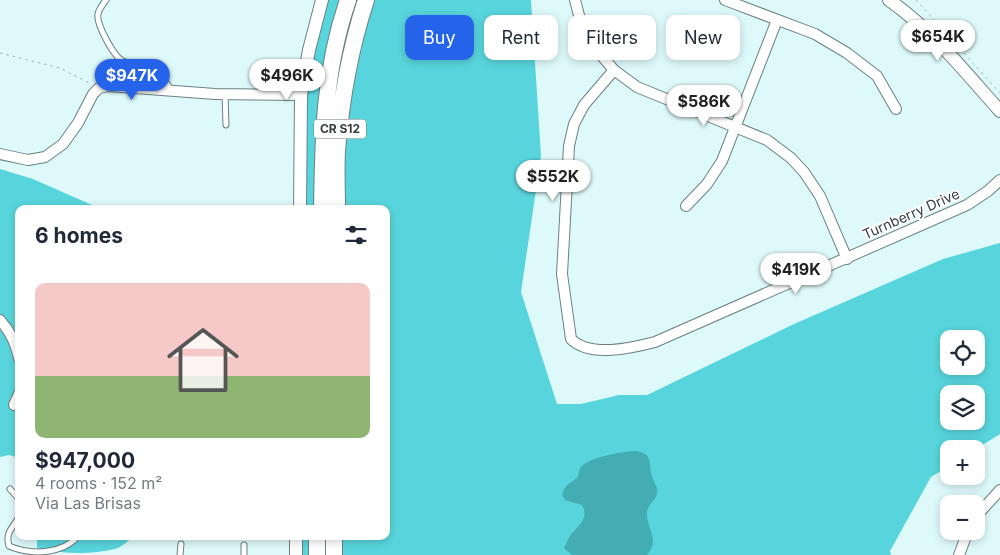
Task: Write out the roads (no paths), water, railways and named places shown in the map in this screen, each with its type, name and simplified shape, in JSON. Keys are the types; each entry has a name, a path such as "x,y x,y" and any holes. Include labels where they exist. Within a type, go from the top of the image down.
{"main road":[{"name":"CR S12","path":"322,205 322,151 327,88 333,54 348,0"},
{"path":"352,50 351,23 357,0"},
{"name":"CR S12","path":"337,205 338,143 343,98 357,27 366,0"},
{"path":"317,540 317,555"},
{"path":"334,540 334,555"}],"street":[{"path":"300,205 301,95 309,50 322,0"},
{"path":"575,0 581,23 593,46 614,70 637,87 767,140 791,158 804,172 820,196 847,259"},
{"path":"725,0 815,34 847,53 876,76 896,108"},
{"path":"889,0 907,13 945,48 1000,111"},
{"path":"686,206 707,184 722,161 777,20"},
{"name":"Turnberry Drive","path":"614,70 584,105 574,124 569,146 562,274 571,339 583,348 604,350 634,348 656,342 967,205 988,191 1000,180"},
{"path":"0,154 28,160 45,157 63,144 78,123 93,94 99,88 108,86 225,94 301,95"},
{"path":"0,320 8,329 15,345"},
{"path":"985,507 1000,490"},
{"path":"296,540 296,555"},
{"path":"959,555 965,540"}],"lane":[{"path":"106,0 98,13 98,17 115,55 123,61 160,73 172,91"},
{"path":"225,94 226,125"},
{"path":"10,489 15,495"},
{"path":"15,523 8,533 7,539 9,546 23,553 39,554 59,551 75,540"},
{"path":"180,555 181,544"},
{"path":"244,545 244,555"}]}
